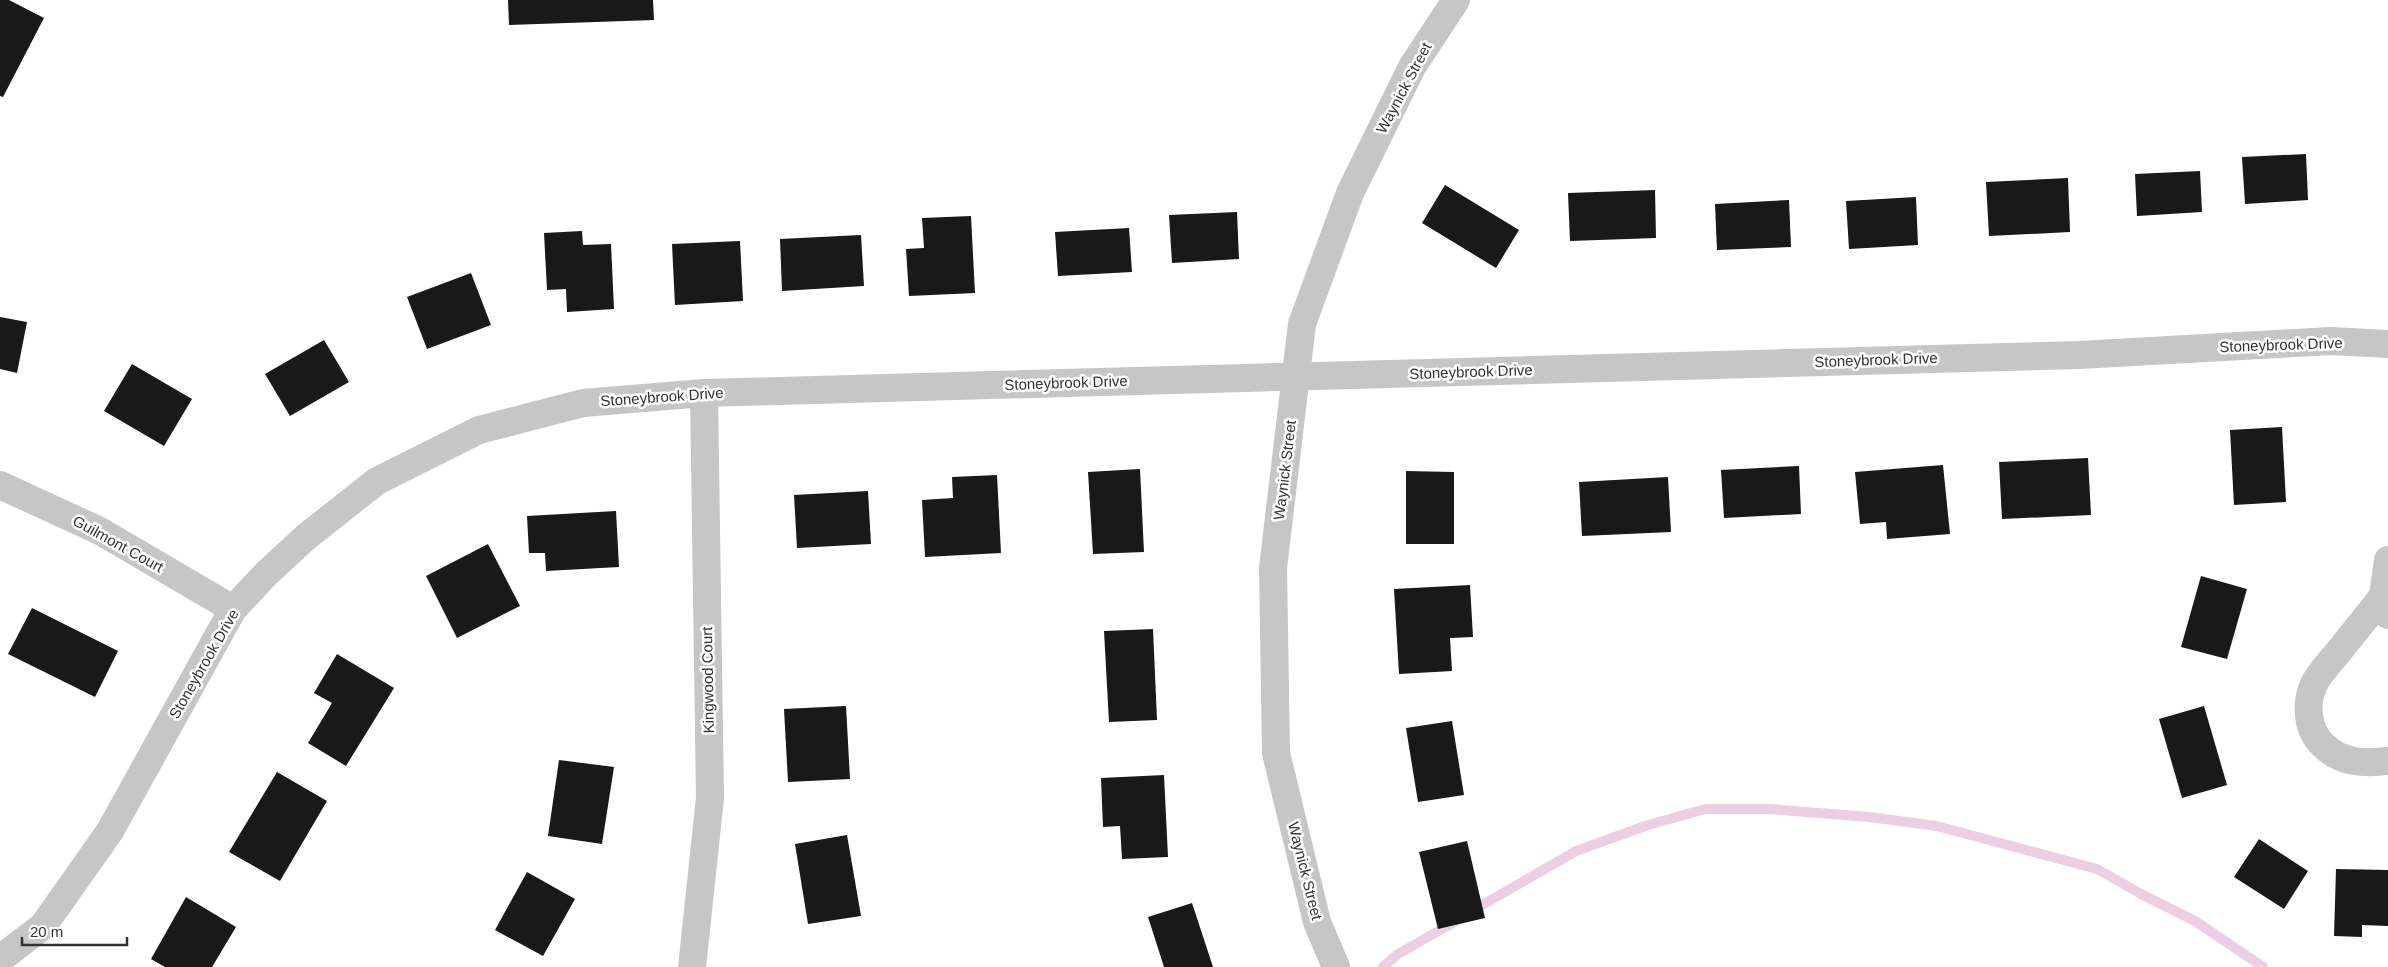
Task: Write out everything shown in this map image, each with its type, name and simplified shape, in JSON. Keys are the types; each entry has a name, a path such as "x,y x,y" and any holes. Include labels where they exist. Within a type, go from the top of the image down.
{"street":[{"name":"Waynick Street","path":"1336,967 1317,922 1276,753 1273,568 1302,324 1350,193 1412,67 1456,0"},
{"name":"Stoneybrook Drive","path":"0,959 43,926 110,831 234,609 266,574 306,537 377,481 480,430 583,403 704,393 2079,355 2331,341 2388,344"},
{"name":"Kingwood Court","path":"692,967 710,798 704,393"},
{"name":"Guilmont Court","path":"0,485 100,531 234,609"},
{"path":"2388,560 2386,606 2314,683 2309,705 2313,732 2325,747 2353,762 2388,761"}],"building":[{"path":"0,0 9,0 44,18 3,97 0,96"},
{"path":"508,0 653,0 654,20 509,25"},
{"path":"2306,154 2308,200 2245,204 2242,157"},
{"path":"2200,171 2202,212 2137,216 2135,174"},
{"path":"2068,178 2070,232 1989,236 1986,182"},
{"path":"1445,185 1519,230 1496,268 1422,223"},
{"path":"1655,190 1656,238 1570,241 1568,193"},
{"path":"1916,197 1918,245 1849,249 1846,201"},
{"path":"1789,200 1791,247 1717,250 1715,204"},
{"path":"1237,212 1239,259 1172,263 1169,215"},
{"path":"971,216 975,293 909,296 906,249 924,248 922,218"},
{"path":"1129,228 1132,272 1058,276 1055,232"},
{"path":"582,231 583,245 611,244 614,309 567,312 566,289 547,290 544,233"},
{"path":"861,235 864,286 782,291 780,239"},
{"path":"740,241 743,301 675,305 672,244"},
{"path":"471,273 491,325 427,349 407,297"},
{"path":"0,317 27,322 17,373 0,369"},
{"path":"324,340 349,382 290,416 265,374"},
{"path":"132,364 192,399 164,446 104,411"},
{"path":"2282,427 2286,502 2234,505 2230,430"},
{"path":"2088,458 2091,515 2002,519 1999,462"},
{"path":"1943,465 1950,534 1887,539 1886,522 1860,524 1855,472"},
{"path":"1799,466 1801,514 1724,518 1721,470"},
{"path":"1140,469 1144,552 1093,554 1088,472"},
{"path":"1406,471 1454,472 1454,544 1406,544"},
{"path":"997,475 1001,553 925,557 922,500 953,498 952,477"},
{"path":"1668,477 1671,532 1582,536 1579,482"},
{"path":"868,491 871,544 797,548 794,495"},
{"path":"616,511 619,567 546,571 545,553 529,553 527,516"},
{"path":"488,544 520,606 457,638 426,576"},
{"path":"2201,576 2247,589 2227,659 2181,647"},
{"path":"1470,585 1473,637 1450,638 1452,671 1399,674 1394,589"},
{"path":"32,608 118,651 95,697 8,654"},
{"path":"1153,629 1157,720 1109,722 1104,631"},
{"path":"337,654 394,688 346,766 308,743 332,703 314,693"},
{"path":"846,706 850,779 788,782 784,709"},
{"path":"2204,706 2227,785 2182,798 2159,719"},
{"path":"1452,721 1464,795 1418,802 1406,728"},
{"path":"559,760 614,767 602,844 548,836"},
{"path":"277,772 327,801 280,881 229,852"},
{"path":"1164,775 1168,857 1122,859 1120,826 1103,827 1101,778"},
{"path":"847,835 861,916 808,924 795,844"},
{"path":"2259,839 2308,871 2284,909 2234,877"},
{"path":"1467,841 1485,918 1438,929 1419,852"},
{"path":"2336,869 2388,870 2388,926 2362,925 2362,937 2334,936"},
{"path":"527,872 575,899 543,956 495,930"},
{"path":"186,897 236,927 212,967 165,967 151,959"},
{"path":"1192,903 1213,967 1164,967 1148,917"}],"waterway":[{"path":"1470,912 1576,851 1648,825 1705,809 1769,809 1869,817 1937,826 2097,869 2195,921 2263,967"},
{"path":"1383,967 1398,954 1456,921"}]}
